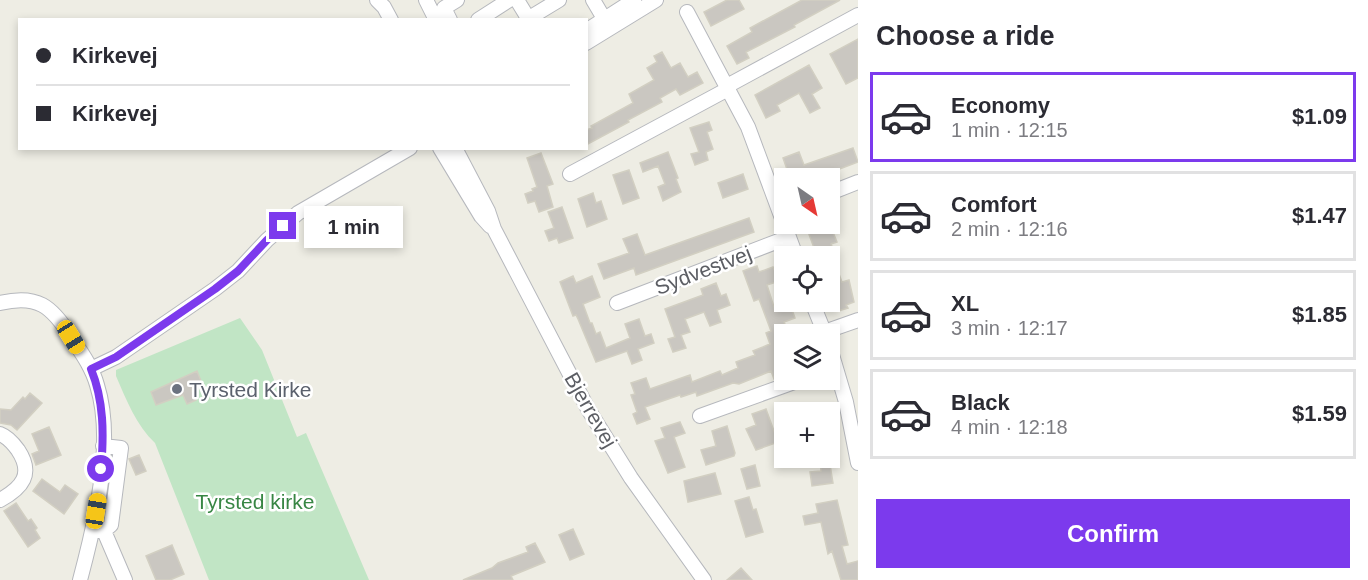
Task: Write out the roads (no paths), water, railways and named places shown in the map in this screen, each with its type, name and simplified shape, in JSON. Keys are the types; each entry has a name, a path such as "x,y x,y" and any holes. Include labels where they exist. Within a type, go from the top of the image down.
{"street":[{"path":"376,0 380,18"},
{"path":"376,0 384,7 390,18"},
{"path":"426,0 435,18"},
{"path":"449,18 444,8 457,0"},
{"path":"481,18 509,0"},
{"path":"517,0 526,18"},
{"path":"529,18 559,0"},
{"path":"593,0 607,24"},
{"path":"588,41 634,0"},
{"path":"588,31 656,0"},
{"path":"687,12 748,127 774,190"},
{"path":"570,174 858,15"},
{"path":"91,369 116,357 215,289 238,271 267,240 298,213 407,150"},
{"name":"Bjerrevej","path":"442,150 481,216 494,229"},
{"name":"Bjerrevej","path":"456,150 489,211 494,229 588,409 631,478 704,580"},
{"path":"840,189 858,182"},
{"path":"788,234 792,246"},
{"name":"Sydvestvej","path":"617,303 789,237"},
{"path":"0,303 31,300 48,308 63,325 91,369 100,395 103,446 98,531 80,580"},
{"path":"840,327 858,320"},
{"path":"700,416 774,389"},
{"path":"840,390 857,442 858,463"},
{"path":"0,434 6,436 14,445 25,462 26,470 17,489 0,500"},
{"path":"98,531 125,580"}],"place":[{"name":"Tyrsted Kirke","path":"177,389"}],"park label":[{"name":"Tyrsted kirke","path":"255,501"}]}
